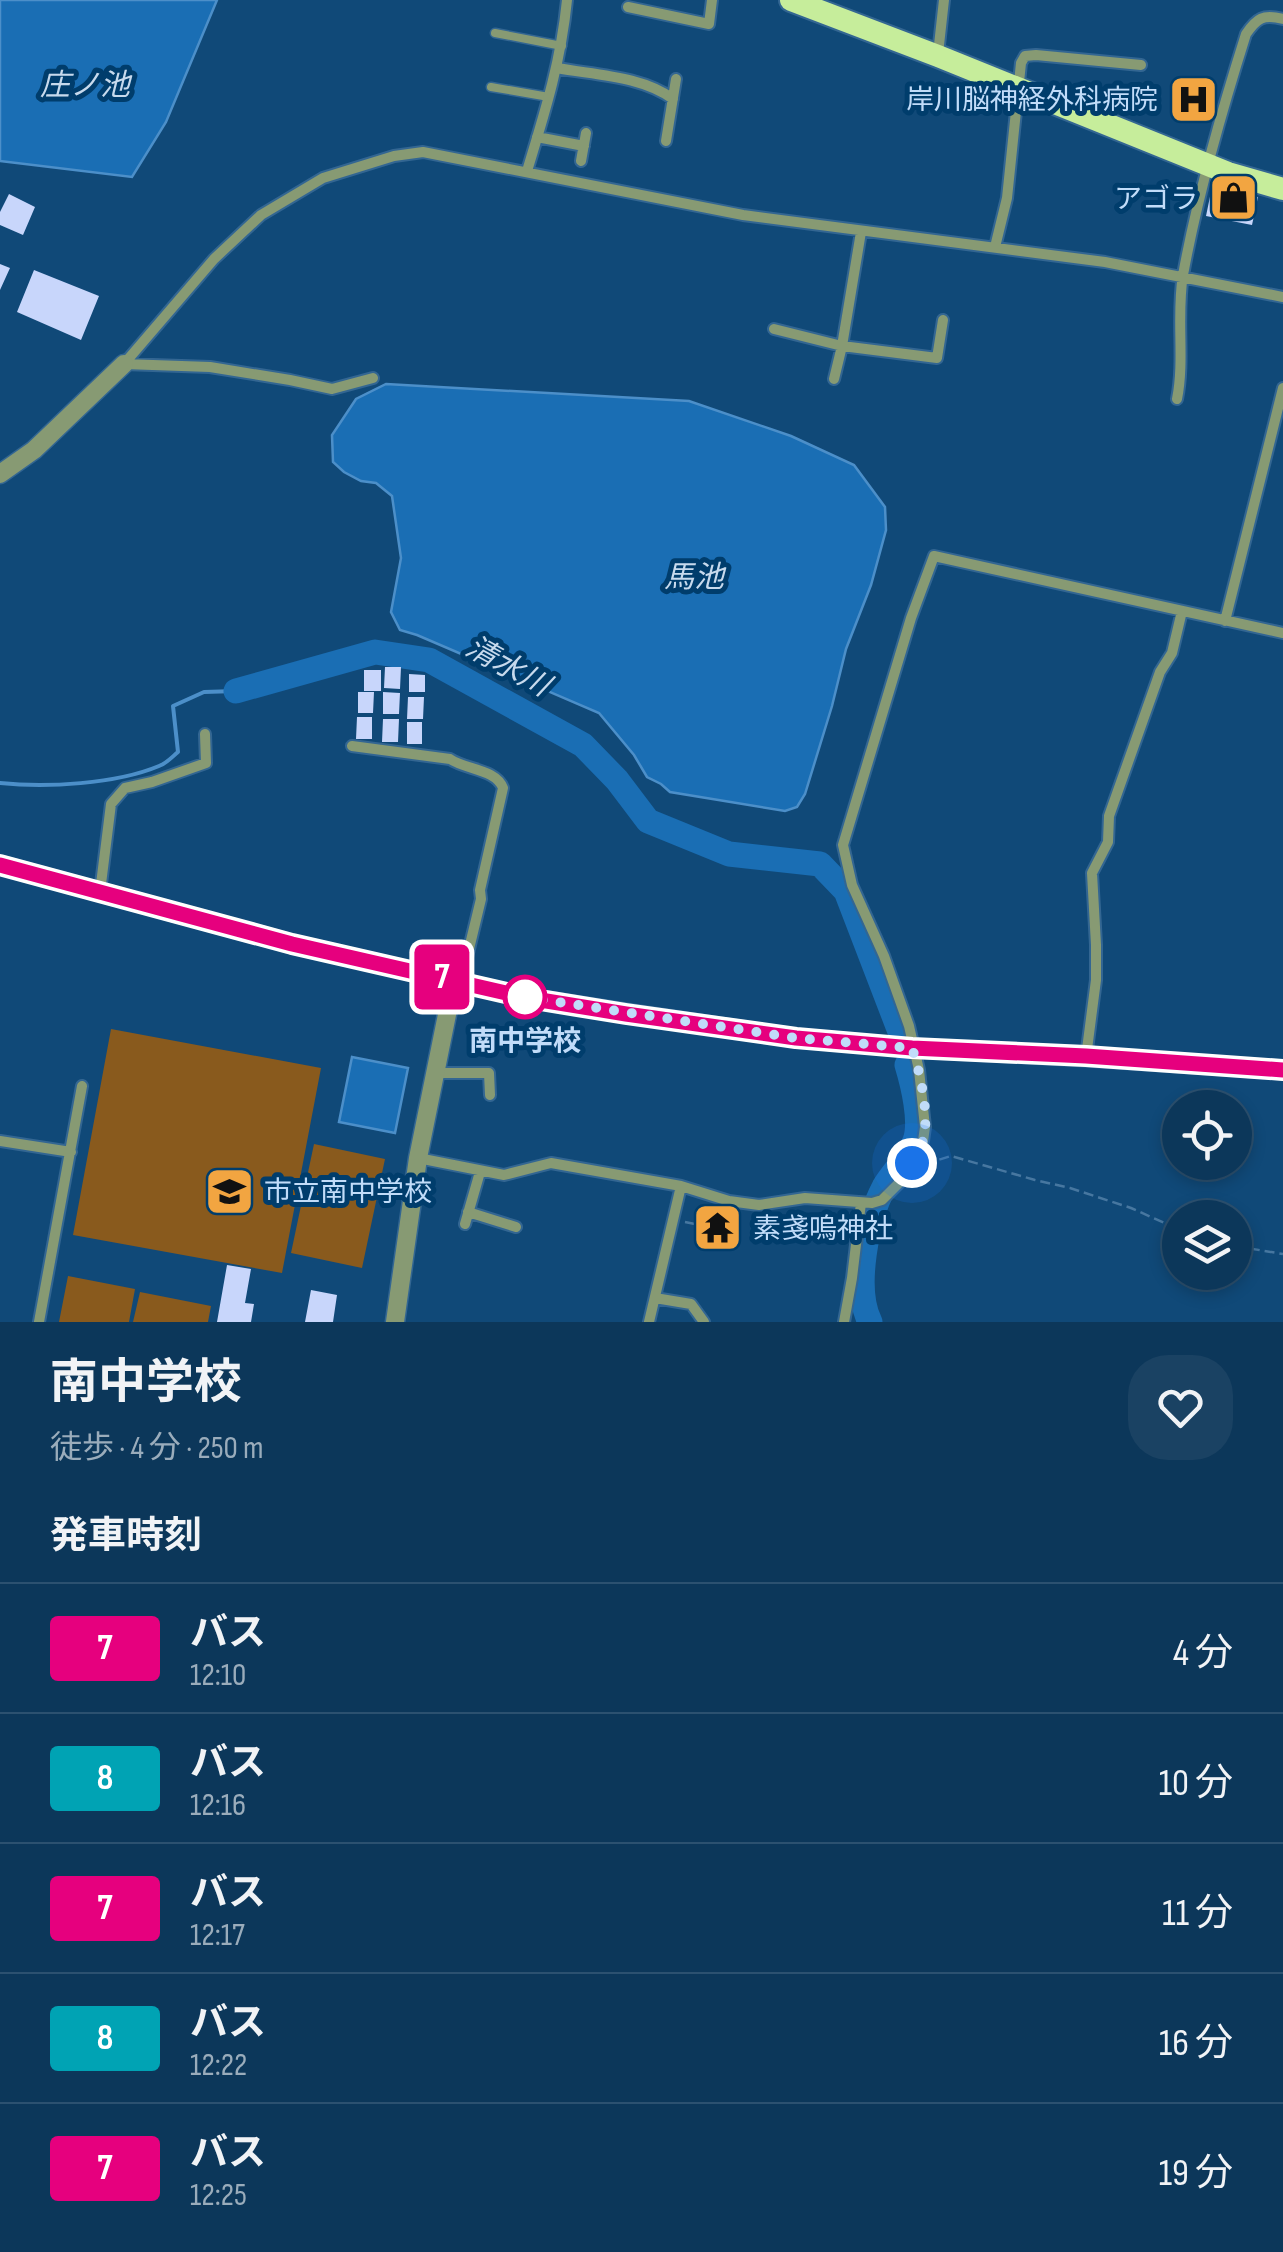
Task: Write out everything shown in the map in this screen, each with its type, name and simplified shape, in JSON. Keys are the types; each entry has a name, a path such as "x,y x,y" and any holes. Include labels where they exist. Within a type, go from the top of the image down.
{"main road":[{"path":"802,2 1228,173 1283,189"}],"street":[{"path":"527,171 558,68 568,0"},
{"path":"628,8 709,24 712,0"},
{"path":"938,56 944,0"},
{"path":"1178,399 1182,277 1208,164 1246,34 1256,20 1267,15 1283,18"},
{"path":"683,33 686,19"},
{"path":"995,246 1007,198 1025,56 1140,66"},
{"path":"558,68 636,82 660,89 673,100"},
{"path":"666,142 676,79"},
{"path":"581,161 586,133"},
{"path":"537,137 584,146"},
{"path":"0,474 34,450 124,364 214,259 261,215 322,178 394,156 424,152 742,215 1106,262 1283,297"},
{"path":"834,380 861,232"},
{"path":"774,329 842,346 937,358 943,320"},
{"path":"124,364 210,367 332,389 374,378"},
{"path":"1225,621 1283,388"},
{"path":"418,1158 504,1176 552,1163 681,1186 729,1201 760,1204 805,1198 872,1202 900,1182 923,1141 925,1128 919,1070 908,1026 884,956 852,885 843,844 911,618 934,556 1283,632"},
{"path":"1086,1056 1096,980 1092,874 1108,842 1109,816 1160,672 1172,654 1182,611"},
{"path":"100,893 111,804 126,788 206,764 204,734"},
{"path":"352,746 450,758 461,766 496,776 503,788 481,899 434,1073 395,1322"},
{"path":"0,866 292,944 528,998 626,1014 796,1038 912,1048 1283,1070"},
{"path":"434,1073 490,1074 490,1095"},
{"path":"39,1322 82,1086"},
{"path":"0,1140 71,1152"},
{"path":"480,1172 466,1218 516,1227"},
{"path":"650,1322 681,1186"},
{"path":"844,1322 872,1202"},
{"path":"655,1298 690,1304 704,1322"}],"lane":[{"path":"495,33 562,46"},
{"path":"491,86 549,97"}],"path":[{"path":"912,1163 918,1166 951,1156 1070,1188 1162,1222"},
{"path":"674,1220 718,1229"},
{"path":"1252,1249 1283,1254"}],"shaded area":[{"path":"111,1029 321,1068 282,1273 73,1235"},
{"path":"314,1144 385,1159 362,1268 291,1253"},
{"path":"68,1276 135,1289 129,1322 59,1322"},
{"path":"140,1292 211,1306 208,1322 133,1322"}],"water":[{"name":"庄ノ池","path":"0,0 217,0 166,122 132,177 0,161"},
{"name":"馬池","path":"386,384 689,401 791,436 854,465 885,507 886,530 871,585 846,649 805,794 797,807 785,811 670,792 647,777 599,713 400,630 391,612 401,558 392,496 376,483 361,481 333,462 332,435 356,399"},
{"path":"352,1057 408,1068 395,1133 339,1122"}],"building":[{"path":"1212,187 1258,197 1252,225 1206,216"},
{"path":"9,194 35,207 23,235 0,225 0,212"},
{"path":"0,264 10,268 0,290"},
{"path":"34,270 99,296 81,340 17,312"},
{"path":"385,667 401,667 400,689 384,688"},
{"path":"364,670 381,670 381,691 364,691"},
{"path":"409,674 425,675 425,692 409,692"},
{"path":"358,692 374,692 373,713 358,713"},
{"path":"383,692 400,693 399,714 383,714"},
{"path":"408,697 424,697 423,719 407,719"},
{"path":"357,717 372,717 372,739 356,739"},
{"path":"383,719 399,719 398,742 382,742"},
{"path":"407,722 422,722 422,744 407,744"},
{"path":"727,1219 741,1222 737,1240 724,1238"},
{"path":"227,1265 251,1269 245,1303 254,1304 251,1322 217,1322"},
{"path":"311,1290 337,1295 333,1322 305,1322"}],"waterway":[{"name":"清水川","path":"236,691 375,652 429,660 583,745 617,780 648,821 729,854 820,864 846,891 899,1029"},
{"name":"清水川","path":"0,783 81,783 159,766 178,752 173,706 204,692 236,691"},
{"name":"清水川","path":"870,1322 862,1273 872,1217 884,1187 909,1153 917,1133 916,1103 907,1065"}],"bus line":[{"name":"7","path":"0,865 292,944 528,998 626,1014 796,1038 912,1048 1283,1070"}],"place":[{"name":"岸川脳神経外科病院","path":"1193,99"},
{"name":"アゴラ","path":"1233,198"},
{"name":"南中学校","path":"525,997"},
{"name":"市立南中学校","path":"229,1191"},
{"name":"素戔嗚神社","path":"718,1228"}],"route":[{"path":"525,997 796,1038 912,1048 919,1070 925,1128 912,1163"}]}
